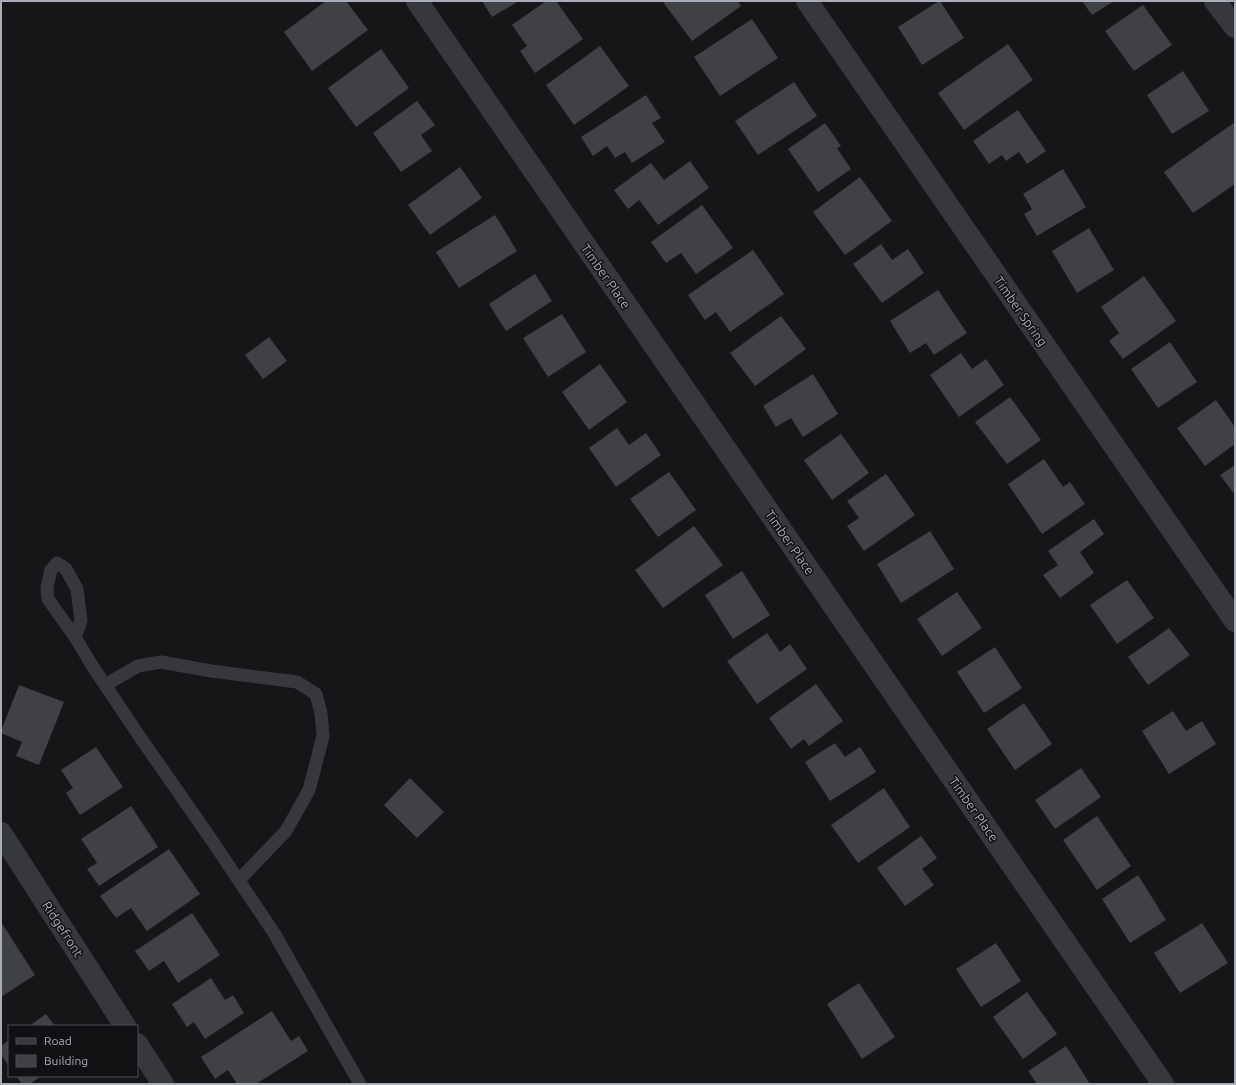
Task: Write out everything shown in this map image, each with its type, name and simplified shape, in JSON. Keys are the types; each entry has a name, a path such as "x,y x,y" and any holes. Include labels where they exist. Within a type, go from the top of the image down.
{"street":[{"name":"Timber Place","path":"417,1 1163,1084"},
{"name":"Timber Spring","path":"807,1 1235,621"},
{"path":"1215,1 1235,27"},
{"name":"Ridgefront","path":"1,832 125,1025"},
{"path":"138,1046 163,1084"}],"lane":[{"path":"75,637 81,621 77,590 66,569 57,563 51,570 47,587 48,599 274,933 360,1084"},
{"path":"105,685 138,666 161,662 211,671 297,682 316,694 322,713 323,736 309,790 286,831 239,880"}],"building":[{"path":"326,1 346,1 368,30 312,71 284,32"},
{"path":"482,1 519,1 492,17"},
{"path":"546,1 556,1 583,39 535,73 520,51 527,46 512,25"},
{"path":"738,1 741,6 692,41 663,2"},
{"path":"939,1 964,38 922,65 898,27"},
{"path":"1082,1 1114,1 1092,15"},
{"path":"1143,5 1172,45 1134,71 1105,31"},
{"path":"752,19 778,58 720,96 694,57"},
{"path":"1008,44 1033,80 964,130 938,93"},
{"path":"600,46 629,86 574,125 546,85"},
{"path":"381,49 409,88 356,127 328,88"},
{"path":"1183,71 1209,111 1172,134 1147,95"},
{"path":"794,82 817,116 758,155 735,121"},
{"path":"646,95 661,118 652,123 665,142 632,163 625,152 615,158 607,146 593,156 581,137"},
{"path":"417,101 435,125 421,135 432,151 401,172 373,133"},
{"path":"1018,110 1046,151 1027,164 1019,152 1006,161 1002,155 989,164 973,141"},
{"path":"1235,122 1235,184 1193,213 1164,172"},
{"path":"825,123 841,146 837,148 851,169 818,192 788,149"},
{"path":"690,161 709,188 658,225 639,200 628,209 614,190 651,163 664,180"},
{"path":"460,167 482,198 430,235 408,205"},
{"path":"1063,169 1086,207 1037,236 1024,214 1032,209 1023,194"},
{"path":"860,177 892,221 845,255 813,212"},
{"path":"702,205 733,248 696,274 681,253 666,263 651,242"},
{"path":"495,215 517,251 459,288 436,252"},
{"path":"1089,228 1114,270 1077,293 1052,251"},
{"path":"881,244 892,260 908,249 924,273 882,303 853,264"},
{"path":"753,250 784,294 730,332 716,312 705,320 688,295"},
{"path":"535,274 552,301 506,331 489,304"},
{"path":"1144,276 1176,321 1123,359 1109,341 1119,333 1101,307"},
{"path":"938,290 967,333 934,355 926,343 910,353 890,321"},
{"path":"562,314 586,352 548,377 523,338"},
{"path":"781,316 806,349 755,386 730,353"},
{"path":"269,337 287,361 263,379 245,355"},
{"path":"1170,342 1197,382 1158,408 1131,369"},
{"path":"961,353 972,369 986,359 1004,385 959,417 930,375"},
{"path":"600,364 627,402 589,430 562,392"},
{"path":"813,374 838,414 803,437 791,418 776,427 763,406"},
{"path":"1010,397 1041,440 1007,464 975,422"},
{"path":"1216,400 1235,427 1235,444 1205,466 1177,428"},
{"path":"617,428 629,445 646,433 661,455 616,487 589,448"},
{"path":"841,434 869,473 832,500 804,460"},
{"path":"1044,459 1063,487 1070,482 1085,504 1042,534 1008,484"},
{"path":"1235,465 1235,495 1220,475"},
{"path":"669,472 696,510 658,537 630,499"},
{"path":"886,474 915,515 864,551 847,526 859,518 847,501"},
{"path":"1094,519 1104,534 1080,552 1094,573 1060,598 1043,575 1058,565 1048,551"},
{"path":"694,526 723,565 663,608 635,570"},
{"path":"930,531 954,569 901,603 877,564"},
{"path":"742,571 770,615 733,639 705,595"},
{"path":"1127,580 1154,618 1117,644 1090,605"},
{"path":"957,592 982,628 942,656 917,619"},
{"path":"1169,628 1190,655 1148,685 1128,657"},
{"path":"767,633 780,652 790,644 807,669 757,704 727,661"},
{"path":"995,647 1022,688 984,713 957,672"},
{"path":"816,684 843,721 809,746 804,739 791,749 769,718"},
{"path":"19,685 64,702 39,765 16,756 22,742 1,733"},
{"path":"1024,703 1052,744 1015,770 987,729"},
{"path":"1173,711 1186,731 1202,721 1216,744 1169,774 1142,731"},
{"path":"835,743 845,757 860,747 876,772 830,801 805,762"},
{"path":"96,747 123,787 80,815 66,793 73,788 61,770"},
{"path":"1081,768 1101,797 1055,829 1035,800"},
{"path":"410,778 444,812 417,838 384,805"},
{"path":"884,788 910,827 858,863 831,825"},
{"path":"131,806 158,847 99,886 87,869 97,863 81,839"},
{"path":"1097,816 1131,866 1097,890 1063,840"},
{"path":"921,836 937,858 922,869 934,885 905,906 877,868"},
{"path":"169,849 200,894 147,931 131,908 116,918 100,896"},
{"path":"1138,875 1166,920 1130,943 1102,899"},
{"path":"192,913 220,955 178,983 164,961 149,971 135,951"},
{"path":"1,922 35,975 1,997"},
{"path":"1202,923 1228,963 1180,993 1154,953"},
{"path":"996,943 1021,981 981,1007 956,969"},
{"path":"211,978 225,1000 233,995 244,1013 205,1039 194,1022 187,1027 172,1004"},
{"path":"859,983 895,1037 862,1059 827,1004"},
{"path":"1027,992 1057,1034 1023,1059 993,1017"},
{"path":"272,1011 291,1041 299,1036 308,1051 256,1084 237,1084 228,1070 215,1079 201,1057"},
{"path":"46,1014 54,1025 30,1025"},
{"path":"8,1041 8,1065 1,1055 1,1046"},
{"path":"1066,1046 1090,1084 1037,1084 1028,1071"},
{"path":"17,1077 40,1077 30,1084 22,1084"}]}
